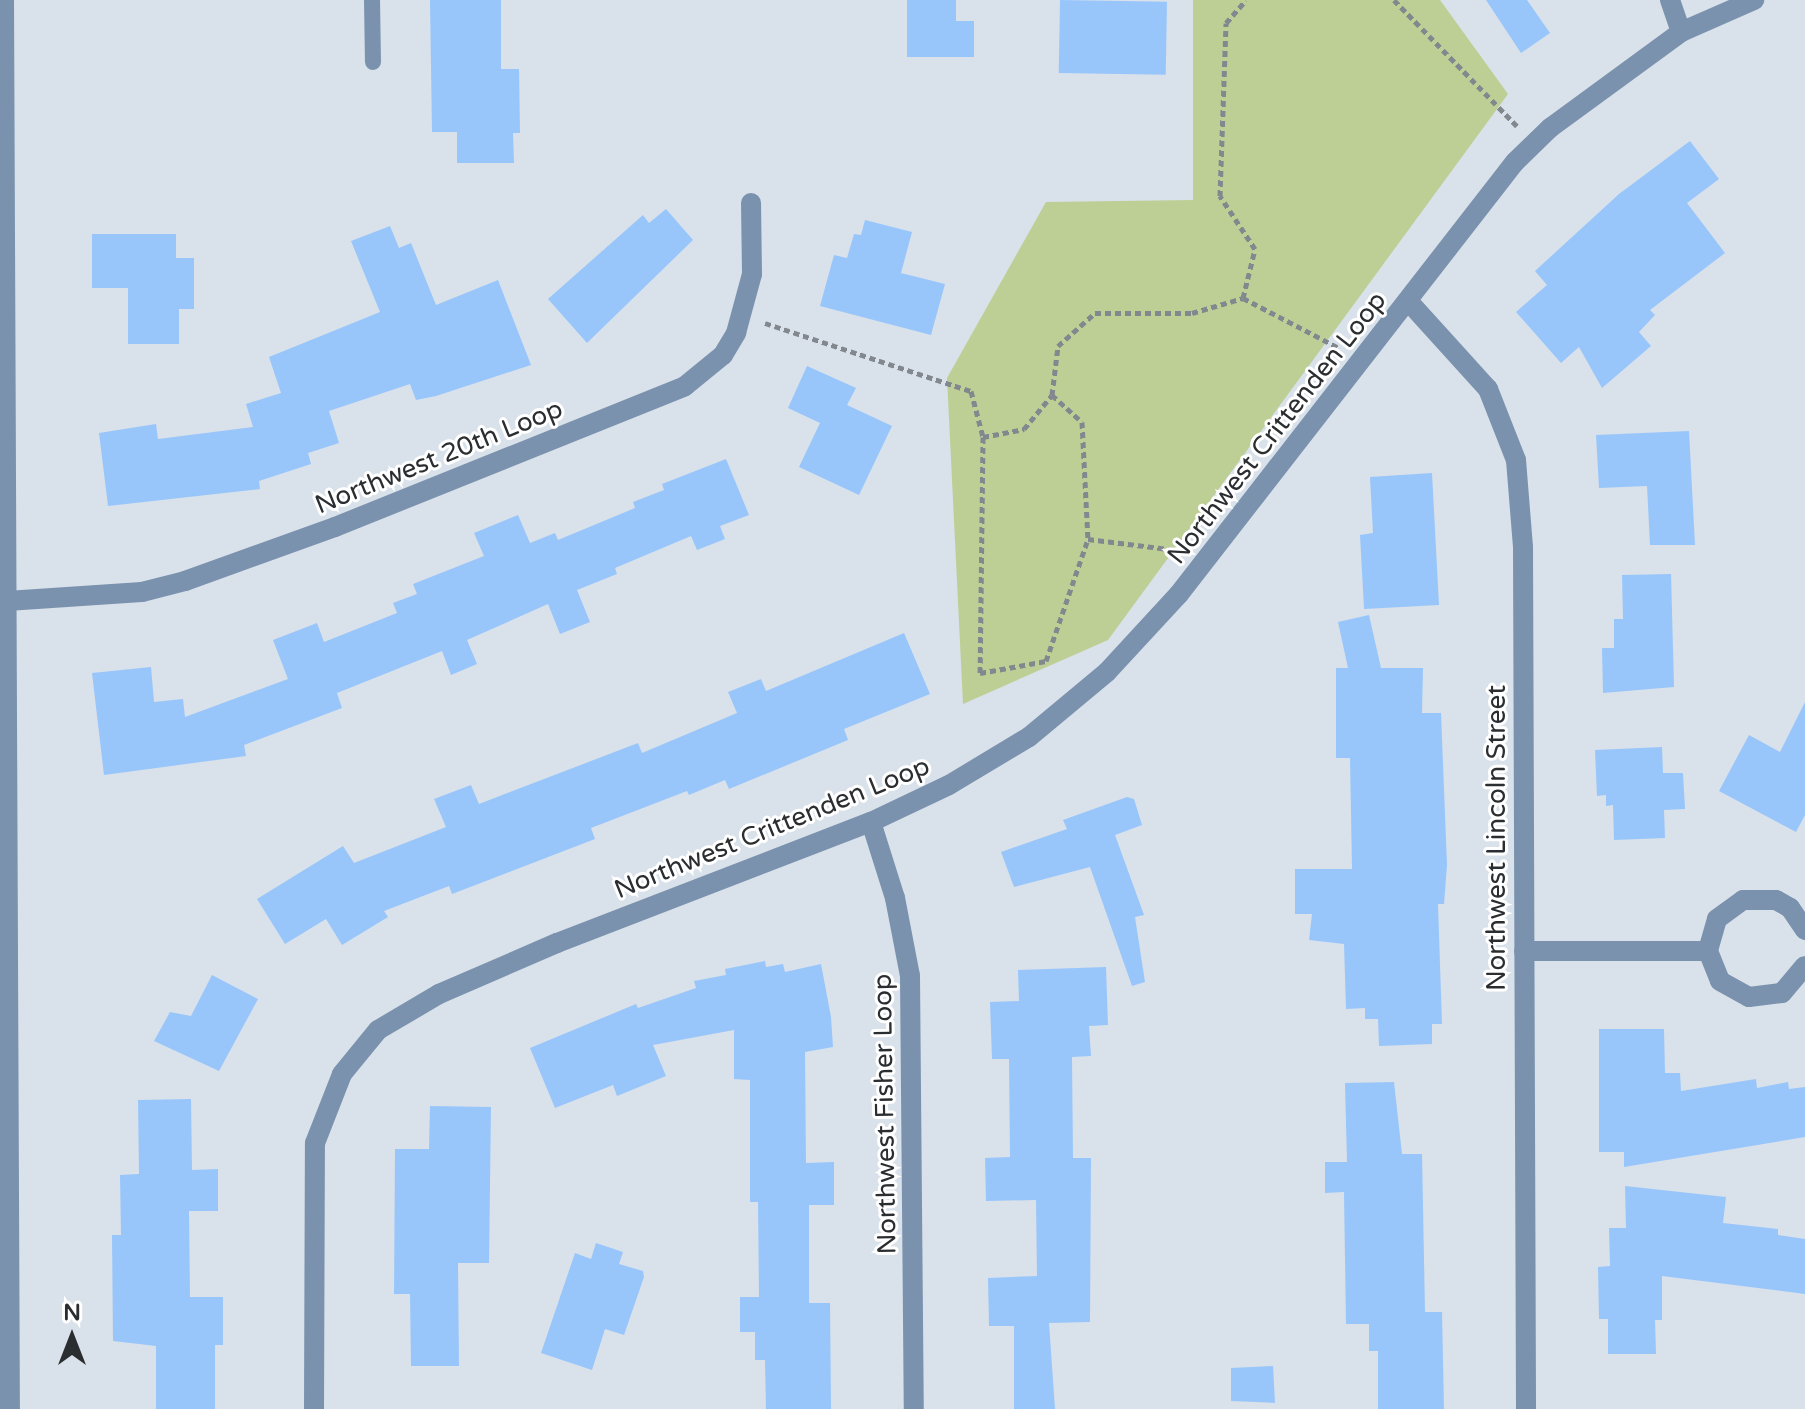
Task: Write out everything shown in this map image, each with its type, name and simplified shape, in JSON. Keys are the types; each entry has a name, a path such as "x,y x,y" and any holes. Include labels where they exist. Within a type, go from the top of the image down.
{"street":[{"path":"4,0 2,110 10,1409"},
{"path":"1670,0 1681,32"},
{"name":"Northwest Crittenden Loop","path":"314,1409 315,1143 329,1098 360,1048 378,1030 439,994 871,822 949,785 1069,706 1145,633 1201,566 1410,303 1451,243 1534,144 1681,32 1754,0"},
{"name":"Northwest 20th Loop","path":"7,601 142,592 335,527 685,386 723,355 742,315 752,274 751,203"},
{"name":"Northwest Lincoln Street","path":"1410,303 1488,389 1516,460 1523,547 1526,1409"},
{"name":"Northwest Fisher Loop","path":"871,822 895,898 910,976 914,1409"},
{"path":"1805,930 1790,908 1776,900 1743,900 1717,919 1708,951 1720,981 1749,997 1782,993 1805,966"},
{"path":"1524,951 1708,951"}],"lane":[{"path":"372,0 373,62"}],"path":[{"path":"1243,298 1255,249 1220,196 1226,23 1246,0"},
{"path":"1394,0 1534,144"},
{"path":"983,437 1024,429 1052,395 1058,346 1095,313 1192,313 1243,298 1362,360"},
{"path":"742,315 971,391 983,437 980,673 1046,661 1088,539 1082,422 1052,395"},
{"path":"1088,539 1176,550 1201,566"}],"green space":[{"path":"1193,0 1440,0 1508,94 1108,640 963,704 947,378 1046,202 1193,200"}],"building":[{"path":"430,0 501,0 501,69 519,69 520,133 513,133 514,163 457,163 457,132 432,132"},
{"path":"907,0 956,0 956,21 974,21 974,57 907,57"},
{"path":"1060,0 1167,2 1166,75 1059,73"},
{"path":"1486,0 1527,0 1550,33 1521,53"},
{"path":"1690,141 1719,179 1687,203 1725,253 1650,310 1655,315 1639,332 1651,346 1602,388 1579,347 1561,363 1516,312 1547,285 1535,271 1619,194"},
{"path":"666,209 693,240 587,343 548,299 643,215 649,223"},
{"path":"865,220 912,232 901,273 945,284 931,335 820,306 834,255 847,258 854,234 861,235"},
{"path":"390,226 399,248 411,243 436,305 498,280 531,365 436,396 416,400 410,384 329,411 339,443 308,453 311,464 259,481 260,489 108,506 99,433 156,424 158,439 253,427 246,404 281,393 269,357 380,312 351,241"},
{"path":"92,234 176,234 176,258 194,258 194,309 179,309 179,344 128,344 128,288 92,288"},
{"path":"807,366 856,388 847,405 892,426 859,495 799,467 820,423 788,408"},
{"path":"1689,431 1695,545 1650,545 1647,486 1599,488 1596,435"},
{"path":"726,459 749,515 720,526 725,539 697,550 691,536 615,568 617,574 577,590 590,622 560,634 548,604 467,640 477,664 451,675 442,651 337,693 342,708 244,745 246,756 104,775 92,673 151,667 154,702 183,699 185,717 288,679 273,640 317,623 324,642 397,613 393,603 417,594 413,584 484,556 474,533 518,515 530,543 555,533 558,540 635,508 633,502 664,490 662,484"},
{"path":"1432,473 1439,605 1364,609 1360,535 1373,533 1370,477"},
{"path":"1671,574 1674,687 1603,693 1602,648 1614,648 1614,619 1623,619 1622,575"},
{"path":"1369,615 1381,668 1423,668 1422,713 1441,713 1447,865 1444,904 1438,904 1442,1024 1432,1024 1432,1044 1379,1046 1378,1019 1365,1019 1365,1008 1346,1009 1344,944 1309,940 1312,914 1295,914 1295,869 1352,869 1350,758 1336,758 1336,668 1348,668 1338,622"},
{"path":"904,633 930,694 844,729 848,740 729,789 725,780 689,795 687,791 591,828 595,839 452,894 449,886 384,911 388,917 342,945 326,919 285,944 257,899 343,846 354,863 446,827 434,799 471,785 479,804 638,743 642,753 737,713 728,692 761,679 766,691"},
{"path":"1805,702 1805,815 1796,832 1719,791 1749,735 1780,752"},
{"path":"1662,747 1663,773 1683,773 1685,809 1664,810 1665,838 1614,840 1613,805 1606,806 1606,795 1597,796 1595,750"},
{"path":"1127,797 1134,799 1142,825 1115,835 1144,915 1135,917 1145,982 1132,986 1090,867 1014,887 1001,852 1067,829 1063,820"},
{"path":"765,961 766,967 783,964 785,972 821,964 831,1017 833,1047 805,1052 806,1163 834,1162 834,1205 809,1205 809,1303 830,1303 831,1409 766,1409 765,1360 755,1360 755,1332 740,1332 740,1297 759,1297 758,1202 750,1202 750,1080 734,1079 734,1030 653,1045 666,1076 617,1096 613,1085 555,1108 530,1048 636,1004 638,1008 696,988 694,981 726,975 725,969"},
{"path":"1106,967 1108,1025 1089,1026 1091,1056 1072,1057 1073,1158 1091,1158 1090,1322 1049,1323 1055,1409 1014,1409 1014,1326 989,1326 988,1278 1037,1276 1036,1200 986,1201 985,1158 1010,1157 1009,1059 992,1059 990,1002 1019,1001 1018,970"},
{"path":"212,975 258,999 219,1071 154,1041 170,1012 191,1016"},
{"path":"1599,1029 1664,1029 1665,1073 1680,1073 1681,1091 1756,1079 1757,1088 1788,1082 1789,1089 1805,1087 1805,1137 1624,1167 1624,1152 1599,1152"},
{"path":"1394,1082 1402,1154 1422,1154 1425,1312 1442,1312 1444,1409 1378,1409 1378,1351 1369,1351 1369,1324 1346,1324 1344,1192 1325,1193 1325,1162 1347,1162 1345,1083"},
{"path":"191,1099 192,1170 218,1169 218,1211 189,1211 190,1297 223,1297 223,1345 215,1345 215,1409 156,1409 156,1346 113,1341 112,1235 121,1235 120,1175 139,1174 138,1100"},
{"path":"430,1106 491,1107 489,1263 458,1263 459,1366 411,1366 410,1294 394,1294 395,1149 429,1149"},
{"path":"1625,1186 1726,1197 1723,1223 1778,1229 1778,1235 1805,1239 1805,1294 1662,1276 1662,1320 1655,1320 1656,1354 1608,1354 1608,1319 1599,1319 1598,1267 1610,1266 1609,1228 1626,1228"},
{"path":"596,1243 623,1252 619,1264 643,1271 644,1277 624,1335 605,1329 592,1370 541,1353 575,1253 591,1259"},
{"path":"1273,1366 1275,1403 1231,1401 1231,1368"}]}
